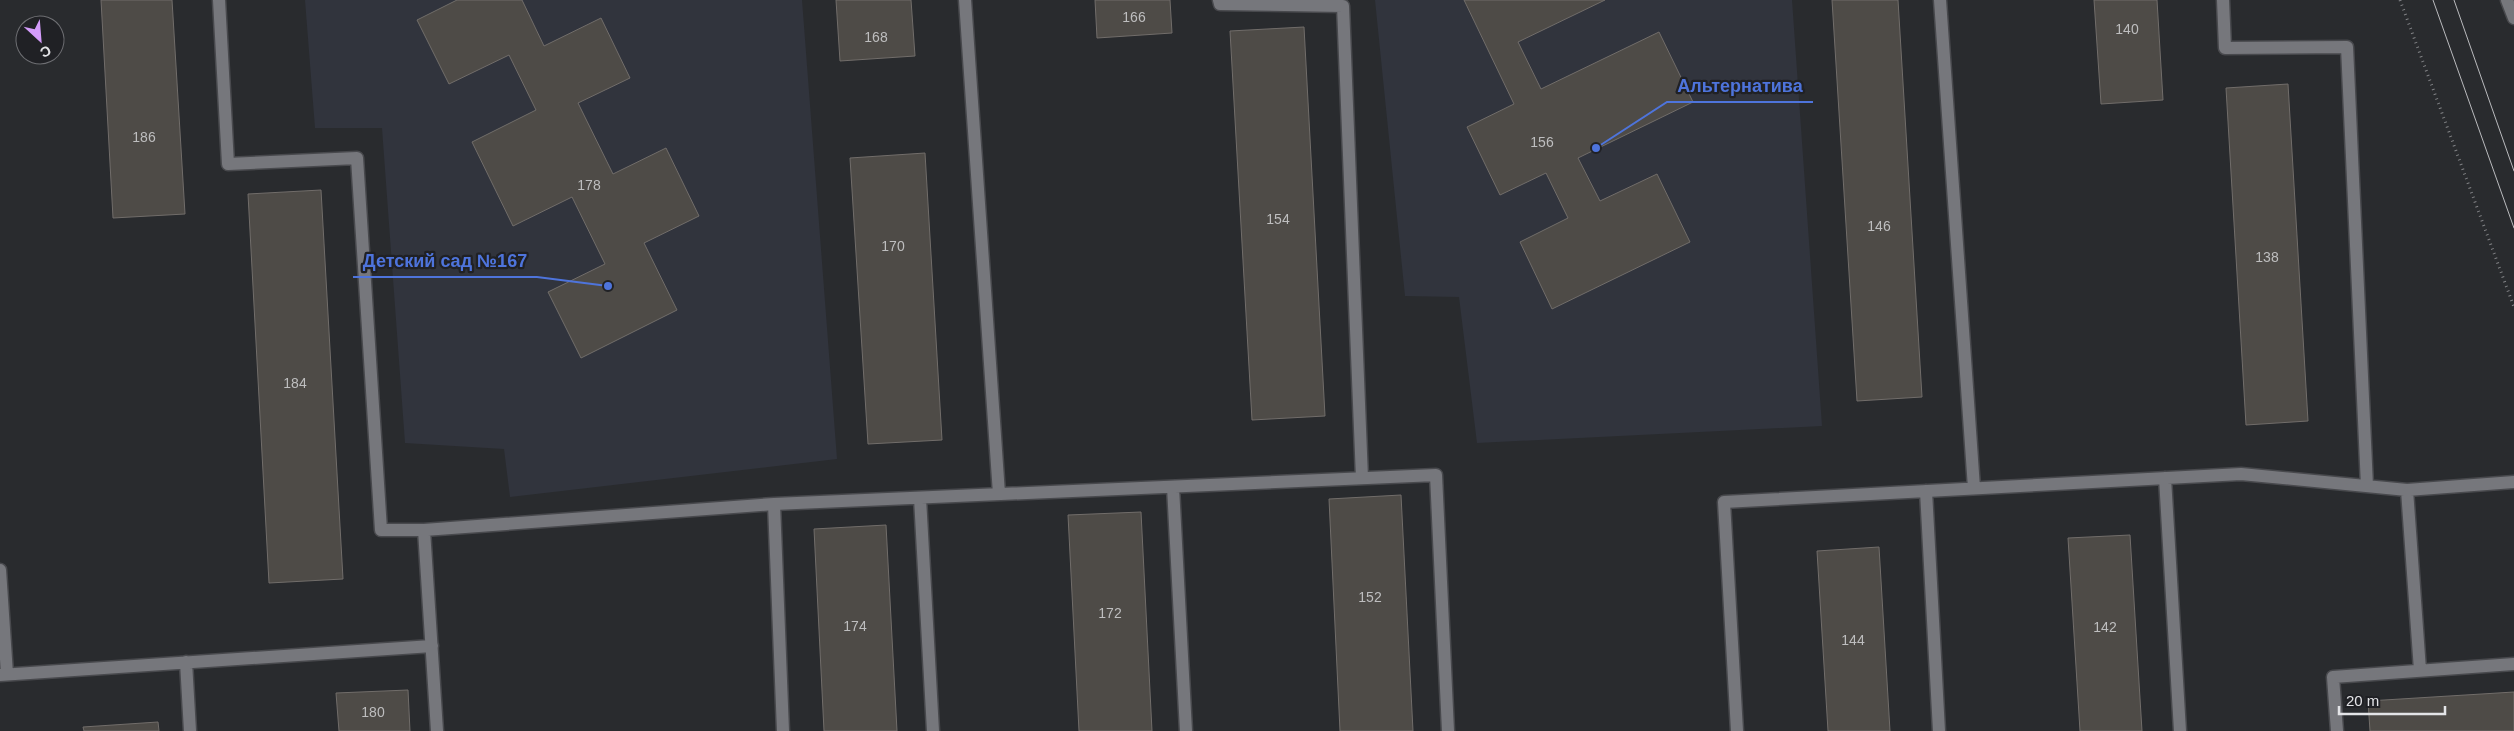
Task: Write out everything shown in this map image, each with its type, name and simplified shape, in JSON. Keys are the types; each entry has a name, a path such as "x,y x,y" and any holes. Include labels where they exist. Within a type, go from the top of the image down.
{"street":[{"path":"218,0 228,164 357,158 381,530 424,530 774,504 1436,475 1448,731"},
{"path":"965,0 999,494"},
{"path":"1219,0 1220,4 1343,6 1362,478"},
{"path":"1940,0 1974,488"},
{"path":"2223,0 2225,48 2347,47 2367,486"},
{"path":"2508,0 2514,18"},
{"path":"1737,731 1724,502 2241,474 2407,490 2514,482"},
{"path":"2165,478 2180,731"},
{"path":"1173,487 1186,731"},
{"path":"2407,490 2420,670"},
{"path":"1926,491 1939,731"},
{"path":"920,498 933,731"},
{"path":"774,504 783,731"},
{"path":"424,530 437,731"},
{"path":"0,570 4,674 432,646"},
{"path":"186,662 190,731"},
{"path":"2337,731 2333,677 2514,664"}],"path":[{"path":"2400,0 2514,307"}],"shaded area":[{"path":"305,0 802,0 837,459 510,497 504,449 405,443 382,128 315,128"},
{"path":"1375,0 1792,0 1822,426 1477,443 1459,297 1405,296"}],"building":[{"path":"101,0 172,0 185,214 113,218"},
{"path":"457,0 522,0 544,46 601,18 630,78 578,103 613,174 666,148 699,216 644,243 677,310 581,358 548,292 605,264 572,197 513,226 472,142 536,110 509,55 449,84 417,20"},
{"path":"836,0 911,0 915,56 840,61"},
{"path":"1095,0 1170,0 1172,33 1097,38"},
{"path":"1464,0 1605,0 1518,42 1541,89 1659,32 1693,102 1578,158 1600,201 1657,174 1690,242 1552,309 1520,242 1568,218 1546,173 1500,195 1467,127 1514,104"},
{"path":"1832,0 1898,0 1922,397 1857,401"},
{"path":"2094,0 2157,0 2163,100 2101,104"},
{"path":"1304,27 1325,416 1252,420 1230,31"},
{"path":"2288,84 2308,421 2246,425 2226,88"},
{"path":"925,153 942,440 868,444 850,158"},
{"path":"321,190 343,579 269,583 248,194"},
{"path":"1401,495 1413,731 1340,731 1329,499"},
{"path":"1141,512 1152,731 1079,731 1068,515"},
{"path":"886,525 897,731 824,731 814,529"},
{"path":"2130,535 2142,731 2080,731 2068,538"},
{"path":"1879,547 1890,731 1828,731 1817,551"},
{"path":"408,690 410,731 339,731 336,693"},
{"path":"2514,692 2514,731 2370,731 2368,701"},
{"path":"158,722 159,731 84,731 83,727"}],"tram line":[{"path":"2433,0 2514,228"},
{"path":"2454,0 2514,171"}],"place":[{"name":"Альтернатива","path":"1596,148"},
{"name":"Детский сад №167","path":"608,286"}]}
